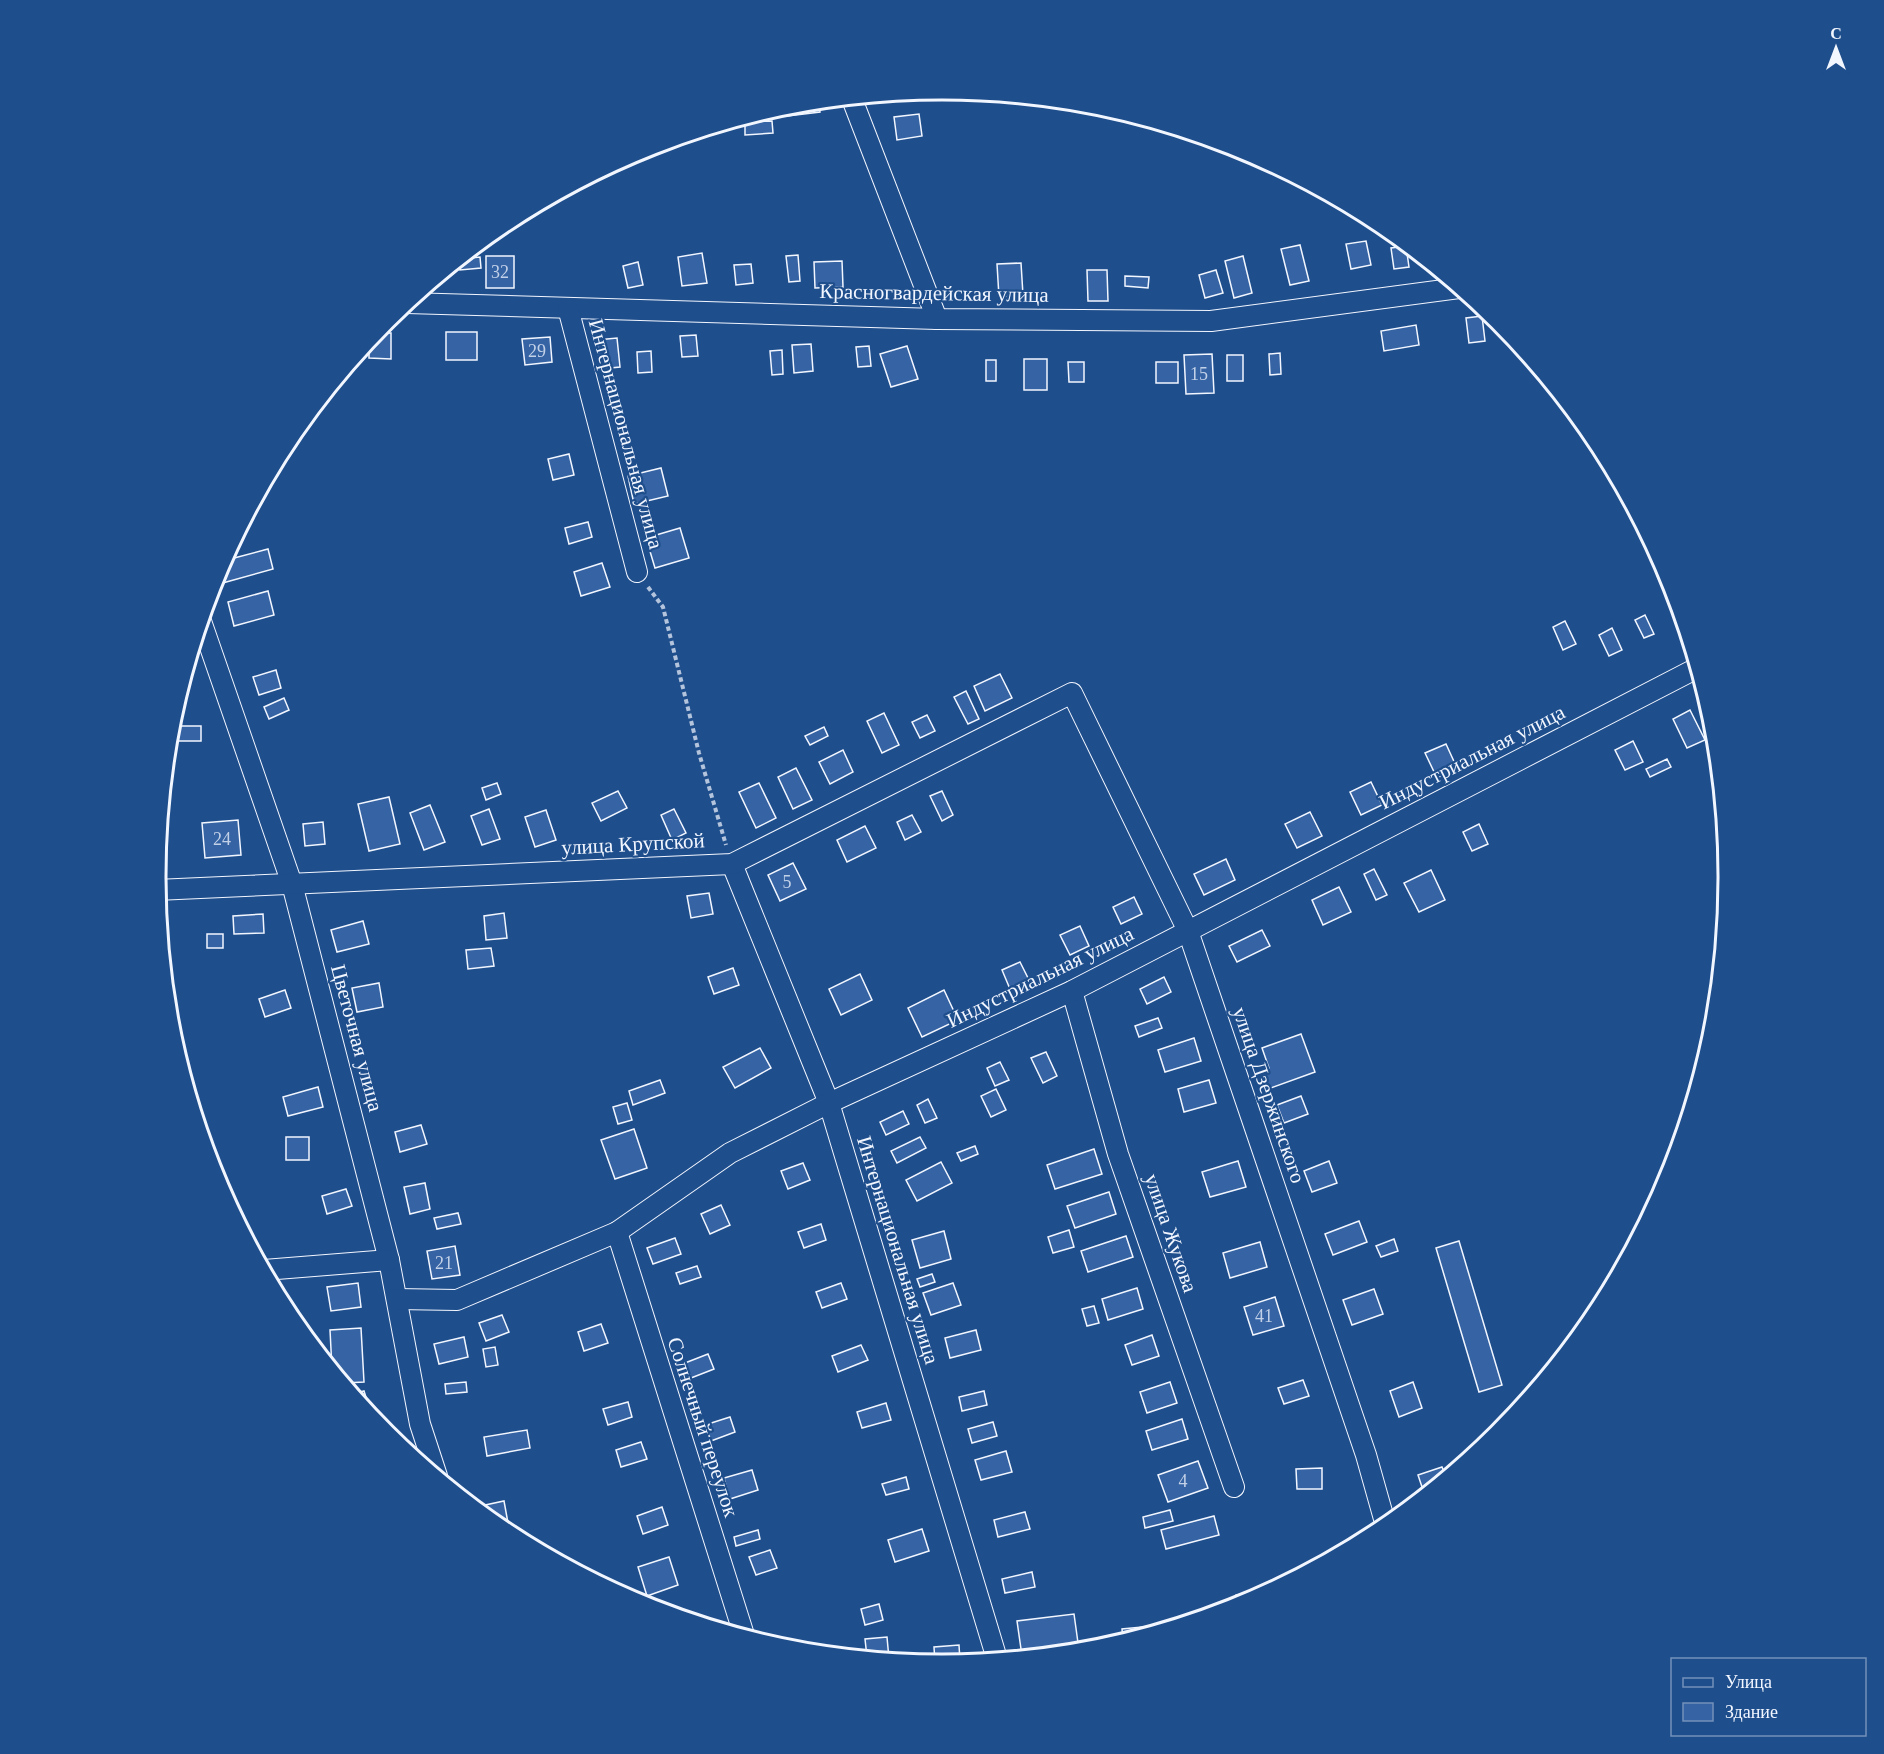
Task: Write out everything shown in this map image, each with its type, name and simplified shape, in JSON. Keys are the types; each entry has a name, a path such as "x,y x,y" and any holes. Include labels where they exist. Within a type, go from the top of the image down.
{"street":[{"path":"855,106 937,319"},
{"name":"Красногвардейская улица","path":"419,303 937,319 1211,321 1449,289"},
{"name":"Интернациональная улица","path":"568,308 637,572"},
{"name":"Цветочная улица","path":"205,633 292,884 389,1260 420,1424 433,1463"},
{"name":"Индустриальная улица","path":"397,1299 457,1300 616,1232 730,1153 829,1102 1072,991 1691,671"},
{"name":"улица Крупской","path":"165,890 732,864 1072,693"},
{"name":"улица Дзержинского","path":"1072,693 1188,931 1366,1455 1383,1516"},
{"name":"Интернациональная улица","path":"732,864 829,1102 995,1652"},
{"name":"улица Жукова","path":"1072,991 1118,1154 1234,1487"},
{"name":"Солнечный переулок","path":"616,1232 741,1627"},
{"path":"273,1269 389,1260"}],"path":[{"path":"637,572 663,607 699,753 732,864"}],"building":[{"path":"820,110 820,112 788,116 791,115"},
{"path":"919,114 922,136 897,140 894,117"},
{"path":"772,121 773,133 745,135 745,126"},
{"path":"1366,241 1371,265 1351,269 1346,244"},
{"path":"1300,245 1309,281 1290,285 1281,249"},
{"path":"1396,247 1407,256 1409,267 1394,269 1391,248"},
{"path":"702,253 707,283 682,286 678,257"},
{"path":"798,255 800,281 789,282 786,256"},
{"path":"486,256 514,256 514,288 486,288"},
{"path":"1243,256 1252,293 1234,298 1225,261"},
{"path":"480,257 481,268 460,270 460,268 474,258"},
{"path":"842,261 843,287 815,288 814,262"},
{"path":"638,262 643,285 628,288 623,266"},
{"path":"1021,263 1023,295 999,297 997,264"},
{"path":"751,264 753,283 736,285 734,265"},
{"path":"1087,270 1107,270 1108,301 1088,301"},
{"path":"1216,270 1223,293 1205,298 1199,275"},
{"path":"1125,276 1149,277 1148,288 1125,286"},
{"path":"1479,316 1482,320 1485,341 1469,343 1466,318"},
{"path":"1416,325 1419,345 1384,351 1381,331"},
{"path":"446,332 477,332 477,360 446,360"},
{"path":"388,333 391,333 391,359 369,358 369,353"},
{"path":"696,335 698,356 682,357 680,336"},
{"path":"550,337 552,362 525,365 522,339"},
{"path":"617,338 620,367 600,369 597,340"},
{"path":"811,344 813,371 794,373 792,345"},
{"path":"869,346 871,366 858,367 856,347"},
{"path":"907,346 918,379 891,387 880,354"},
{"path":"782,350 783,374 772,375 770,351"},
{"path":"651,351 652,372 638,373 637,352"},
{"path":"1280,353 1281,374 1270,375 1269,354"},
{"path":"1212,354 1214,393 1186,394 1184,355"},
{"path":"1227,355 1243,355 1243,381 1227,381"},
{"path":"1024,359 1047,359 1047,390 1024,390"},
{"path":"986,360 996,360 996,381 986,381"},
{"path":"1068,362 1084,362 1084,382 1069,382"},
{"path":"1156,362 1178,362 1178,383 1156,383"},
{"path":"569,454 574,475 553,480 548,459"},
{"path":"661,468 668,496 634,504 628,476"},
{"path":"588,522 592,537 569,544 565,528"},
{"path":"680,528 689,558 655,568 646,538"},
{"path":"268,549 273,569 224,583 235,558"},
{"path":"602,563 610,587 581,596 574,572"},
{"path":"268,591 274,615 234,626 228,602"},
{"path":"1645,615 1654,634 1644,638 1635,620"},
{"path":"1565,621 1576,644 1563,650 1553,627"},
{"path":"1612,628 1622,650 1609,656 1599,635"},
{"path":"276,670 281,688 259,695 253,677"},
{"path":"1000,674 1012,698 985,711 974,686"},
{"path":"966,691 979,719 968,724 954,697"},
{"path":"284,698 289,710 269,719 264,707"},
{"path":"1690,710 1705,740 1687,748 1673,719"},
{"path":"884,713 899,745 882,753 867,721"},
{"path":"927,715 935,731 920,738 912,722"},
{"path":"180,726 201,726 201,741 178,741"},
{"path":"824,727 828,736 810,745 805,736"},
{"path":"1633,741 1643,762 1625,770 1615,750"},
{"path":"1446,744 1457,768 1437,778 1425,753"},
{"path":"843,750 853,772 830,784 819,762"},
{"path":"1667,759 1671,767 1650,777 1646,769"},
{"path":"796,768 812,800 793,809 778,777"},
{"path":"1371,782 1382,805 1361,815 1350,792"},
{"path":"497,783 501,794 486,800 482,788"},
{"path":"759,783 776,818 756,828 739,792"},
{"path":"618,791 627,808 601,821 592,803"},
{"path":"942,791 953,815 942,821 930,796"},
{"path":"389,797 400,844 369,851 358,804"},
{"path":"430,805 445,842 424,850 410,813"},
{"path":"489,809 500,839 482,845 471,816"},
{"path":"674,809 686,833 672,840 661,815"},
{"path":"546,810 556,840 535,847 525,817"},
{"path":"1310,812 1322,836 1297,848 1285,824"},
{"path":"912,815 921,832 905,840 897,822"},
{"path":"238,820 241,855 205,858 202,823"},
{"path":"323,822 325,844 305,846 303,824"},
{"path":"1479,824 1488,844 1472,851 1463,832"},
{"path":"865,826 876,848 847,862 837,840"},
{"path":"1226,859 1235,880 1204,895 1194,874"},
{"path":"793,863 806,889 780,901 768,875"},
{"path":"1374,869 1387,895 1376,900 1364,874"},
{"path":"1431,870 1445,900 1419,912 1404,883"},
{"path":"1339,887 1351,912 1323,925 1312,900"},
{"path":"709,893 713,914 691,918 687,896"},
{"path":"1134,897 1142,914 1121,924 1113,907"},
{"path":"504,913 507,938 486,940 484,916"},
{"path":"263,914 264,933 234,934 233,916"},
{"path":"363,921 369,944 337,952 331,930"},
{"path":"1080,926 1089,946 1070,955 1060,935"},
{"path":"1262,930 1270,946 1237,962 1229,946"},
{"path":"207,934 223,934 223,948 207,948"},
{"path":"491,948 494,966 468,969 466,950"},
{"path":"1020,962 1029,980 1010,989 1002,970"},
{"path":"733,968 739,985 714,994 708,977"},
{"path":"860,974 872,1000 841,1015 829,989"},
{"path":"1164,977 1171,992 1147,1004 1140,989"},
{"path":"379,983 383,1007 357,1012 352,988"},
{"path":"285,990 291,1008 265,1017 259,999"},
{"path":"944,990 958,1020 922,1037 908,1008"},
{"path":"1158,1018 1162,1028 1139,1037 1135,1026"},
{"path":"1301,1034 1315,1072 1268,1089 1262,1071 1269,1068 1262,1048"},
{"path":"1194,1038 1201,1061 1165,1072 1158,1050"},
{"path":"760,1048 771,1068 735,1088 723,1067"},
{"path":"1046,1052 1057,1076 1043,1083 1031,1058"},
{"path":"1000,1062 1009,1080 995,1086 987,1068"},
{"path":"660,1080 665,1093 633,1105 629,1091"},
{"path":"1209,1080 1216,1103 1184,1112 1178,1089"},
{"path":"318,1087 323,1107 288,1116 283,1097"},
{"path":"996,1089 1006,1110 991,1117 981,1096"},
{"path":"1301,1096 1308,1114 1284,1123 1277,1105"},
{"path":"928,1099 937,1118 925,1123 917,1105"},
{"path":"627,1103 632,1120 618,1124 613,1107"},
{"path":"903,1111 909,1124 886,1135 880,1122"},
{"path":"421,1125 427,1144 400,1152 395,1132"},
{"path":"634,1129 647,1168 615,1179 601,1140"},
{"path":"286,1137 309,1137 309,1160 286,1160"},
{"path":"920,1137 926,1148 897,1163 891,1151"},
{"path":"975,1146 978,1154 961,1161 957,1153"},
{"path":"1094,1149 1102,1174 1055,1189 1047,1165"},
{"path":"1238,1161 1246,1187 1210,1197 1202,1172"},
{"path":"1329,1161 1337,1183 1312,1192 1304,1171"},
{"path":"941,1162 952,1183 917,1201 906,1180"},
{"path":"803,1163 810,1180 788,1189 781,1171"},
{"path":"425,1183 430,1209 410,1214 404,1187"},
{"path":"346,1189 352,1206 327,1214 322,1196"},
{"path":"1109,1192 1116,1214 1075,1228 1067,1206"},
{"path":"721,1205 730,1225 710,1234 701,1214"},
{"path":"458,1213 461,1224 437,1229 434,1218"},
{"path":"1359,1221 1367,1242 1333,1255 1325,1234"},
{"path":"821,1224 826,1240 804,1248 798,1232"},
{"path":"1069,1230 1074,1247 1053,1253 1048,1237"},
{"path":"944,1231 951,1259 920,1268 912,1240"},
{"path":"1126,1236 1133,1257 1088,1272 1081,1251"},
{"path":"675,1238 681,1254 653,1264 647,1248"},
{"path":"1394,1239 1398,1251 1381,1257 1376,1246"},
{"path":"1459,1241 1502,1385 1479,1392 1436,1248"},
{"path":"1260,1242 1267,1267 1230,1278 1223,1253"},
{"path":"455,1246 460,1275 432,1279 427,1251"},
{"path":"697,1266 701,1277 680,1284 676,1273"},
{"path":"932,1274 935,1282 920,1287 917,1279"},
{"path":"358,1283 361,1307 331,1311 327,1287"},
{"path":"841,1283 847,1299 822,1308 816,1292"},
{"path":"953,1283 961,1305 931,1315 923,1293"},
{"path":"1137,1288 1143,1309 1108,1320 1102,1299"},
{"path":"1374,1289 1383,1314 1352,1325 1343,1300"},
{"path":"1275,1297 1284,1326 1253,1335 1244,1307"},
{"path":"1094,1306 1099,1323 1087,1326 1082,1309"},
{"path":"502,1315 509,1332 486,1341 479,1323"},
{"path":"601,1324 608,1343 584,1351 578,1332"},
{"path":"361,1328 364,1382 353,1383 331,1357 330,1330"},
{"path":"976,1330 981,1350 950,1358 945,1338"},
{"path":"1152,1335 1159,1356 1132,1365 1125,1345"},
{"path":"464,1337 468,1357 439,1364 434,1344"},
{"path":"861,1345 868,1360 838,1372 832,1356"},
{"path":"495,1347 498,1365 486,1367 483,1349"},
{"path":"708,1354 714,1369 691,1378 685,1363"},
{"path":"1303,1380 1309,1396 1284,1404 1278,1388"},
{"path":"466,1382 467,1392 446,1394 445,1384"},
{"path":"1170,1382 1177,1403 1147,1413 1140,1392"},
{"path":"1413,1382 1422,1408 1399,1417 1390,1391"},
{"path":"984,1391 987,1405 962,1411 959,1397"},
{"path":"628,1402 632,1417 608,1425 603,1409"},
{"path":"886,1403 891,1420 862,1428 857,1412"},
{"path":"730,1417 735,1432 711,1441 705,1425"},
{"path":"1182,1419 1188,1439 1152,1450 1146,1431"},
{"path":"993,1422 997,1436 972,1443 968,1429"},
{"path":"527,1430 530,1448 487,1456 484,1437"},
{"path":"641,1442 647,1459 621,1467 616,1450"},
{"path":"1006,1451 1012,1472 981,1480 975,1460"},
{"path":"1198,1461 1208,1488 1168,1502 1158,1475"},
{"path":"1442,1467 1443,1470 1422,1487 1418,1475"},
{"path":"1322,1468 1322,1489 1297,1489 1296,1469"},
{"path":"752,1470 758,1490 730,1499 724,1478"},
{"path":"906,1477 909,1489 886,1495 882,1484"},
{"path":"504,1501 508,1521 486,1505"},
{"path":"662,1507 668,1525 643,1534 637,1516"},
{"path":"1170,1510 1173,1521 1145,1528 1143,1517"},
{"path":"1025,1512 1030,1529 998,1537 994,1520"},
{"path":"1214,1516 1219,1535 1166,1549 1161,1530"},
{"path":"922,1529 929,1551 895,1562 888,1540"},
{"path":"758,1530 760,1539 736,1546 734,1537"},
{"path":"770,1550 777,1568 756,1575 749,1557"},
{"path":"669,1557 678,1585 647,1595 638,1567"},
{"path":"1032,1572 1035,1587 1005,1593 1002,1579"},
{"path":"879,1604 883,1620 865,1625 861,1609"},
{"path":"1074,1614 1078,1641 1021,1649 1017,1621"},
{"path":"1142,1627 1142,1627 1122,1632 1122,1629"},
{"path":"887,1637 888,1652 866,1650 865,1639"},
{"path":"959,1645 960,1653 934,1654 934,1647"}]}
